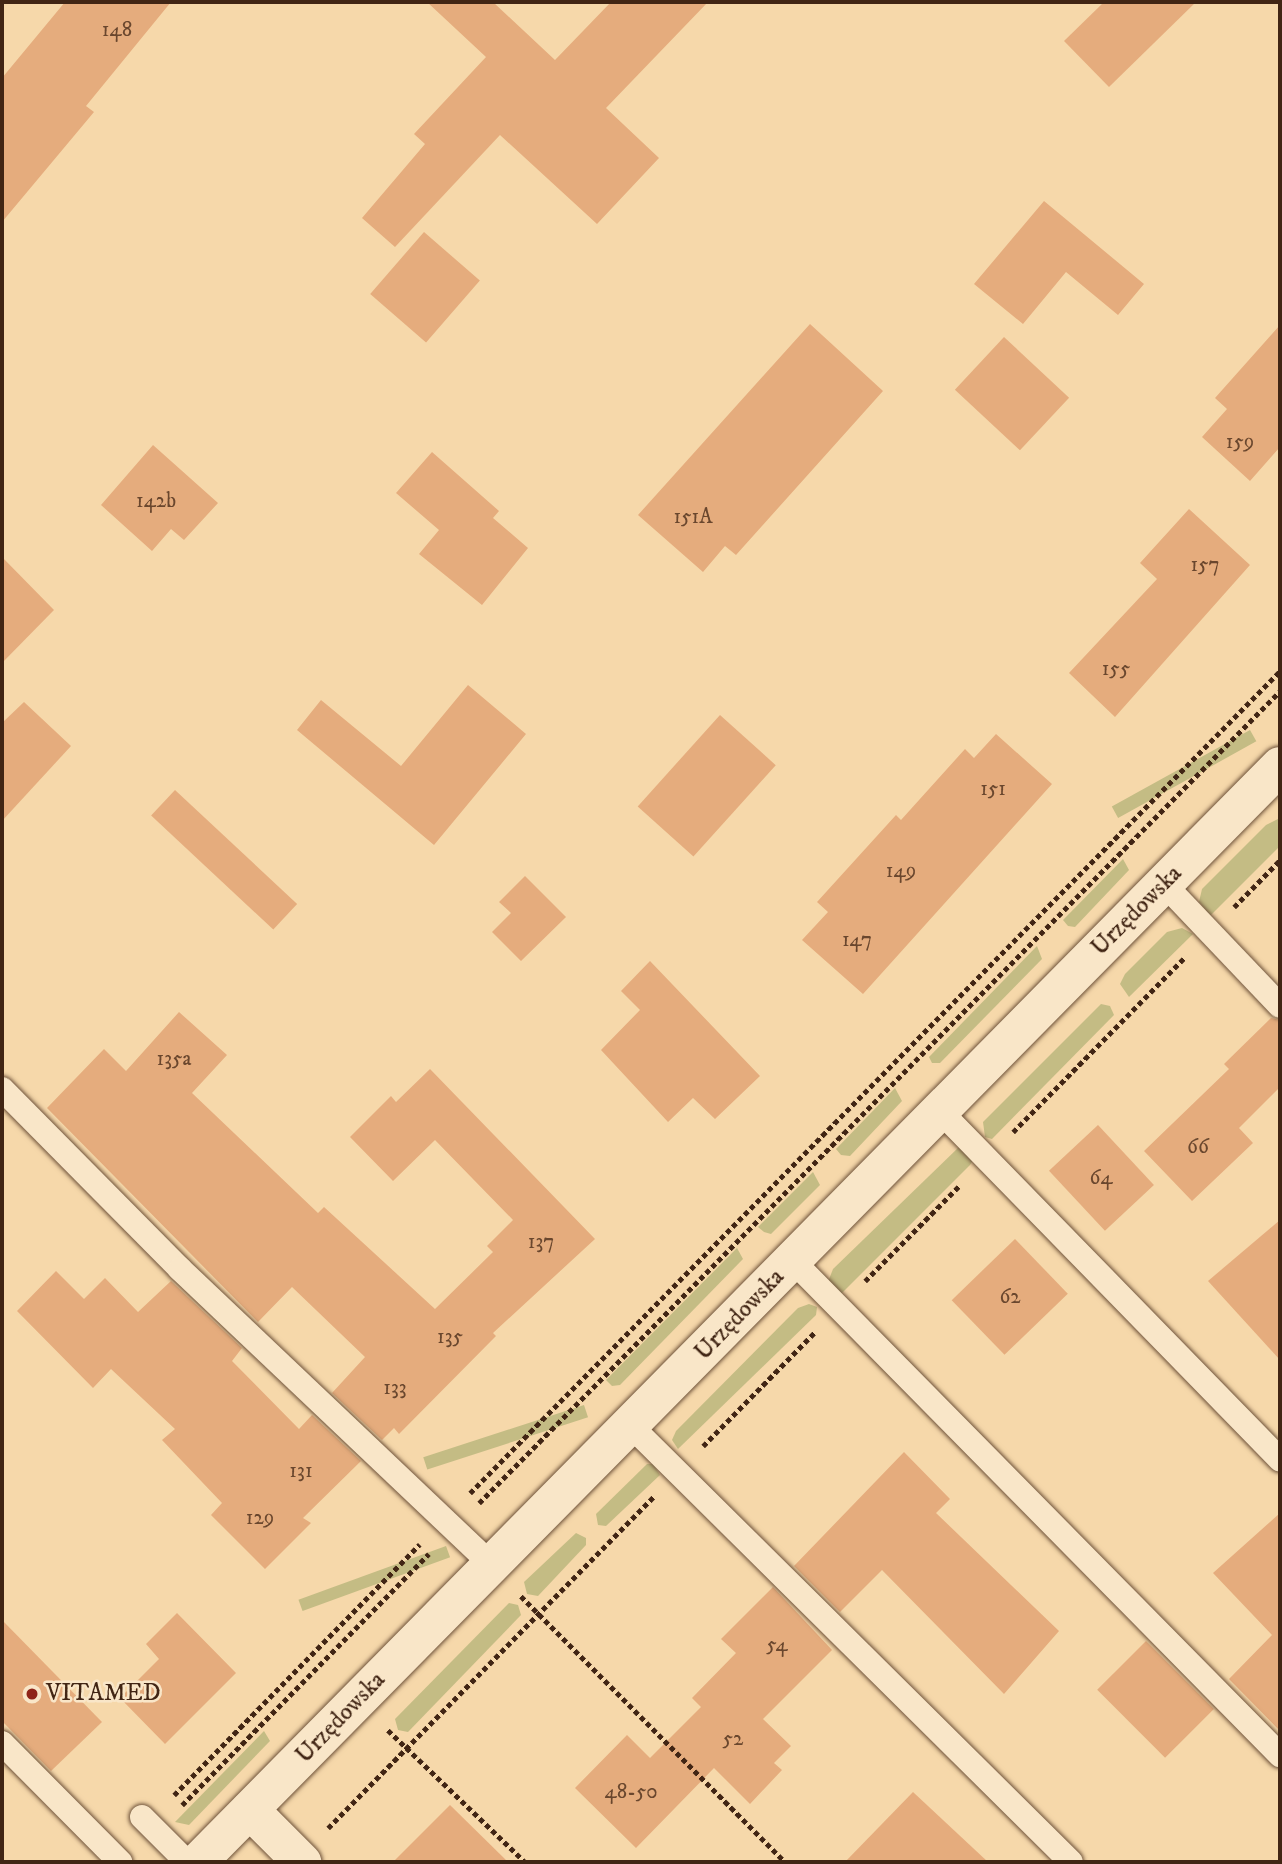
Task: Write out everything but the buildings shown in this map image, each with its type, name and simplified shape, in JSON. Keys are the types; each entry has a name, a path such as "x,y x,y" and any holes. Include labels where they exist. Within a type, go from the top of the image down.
{"street":[{"name":"Urzędowska","path":"198,1862 1280,766"},
{"path":"250,1810 301,1861"}],"lane":[{"path":"1164,884 1280,1006"},
{"path":"2,1088 180,1269 492,1565"},
{"path":"940,1111 1280,1459"},
{"path":"793,1261 836,1310 1101,1569 1280,1755"},
{"path":"631,1426 676,1474 1071,1862"},
{"path":"2,1743 120,1862"},
{"path":"149,1823 187,1862"}],"path":[{"path":"149,1823 450,1523 1280,671"},
{"path":"149,1823 1280,691"},
{"path":"301,1861 406,1748 1280,860"},
{"path":"492,1565 538,1615 785,1862"},
{"path":"358,1700 525,1862"}],"shaded area":[{"path":"1250,730 1256,741 1118,818 1112,807"},
{"path":"1280,818 1280,846 1210,916 1199,902 1202,889 1266,825"},
{"path":"1123,859 1129,870 1075,927 1068,926 1063,920"},
{"path":"1182,928 1193,934 1129,997 1120,984 1125,974 1167,932"},
{"path":"1037,946 1042,959 940,1063 932,1063 929,1057"},
{"path":"1101,1004 1110,1006 1114,1015 992,1139 985,1137 983,1122"},
{"path":"895,1088 902,1101 850,1156 841,1155 836,1149"},
{"path":"959,1147 973,1160 970,1165 841,1294 828,1282 833,1269"},
{"path":"813,1172 820,1185 771,1234 758,1227"},
{"path":"737,1248 743,1259 620,1385 612,1386 606,1380"},
{"path":"809,1304 817,1307 816,1315 678,1449 672,1440 676,1431 798,1308"},
{"path":"584,1405 588,1417 427,1470 423,1457"},
{"path":"647,1464 653,1464 660,1475 606,1526 598,1525 596,1514"},
{"path":"576,1533 586,1538 586,1545 538,1596 527,1594 524,1582"},
{"path":"446,1546 450,1557 303,1611 298,1600"},
{"path":"509,1603 518,1605 521,1615 408,1732 398,1730 395,1719"},
{"path":"264,1731 270,1741 189,1825 175,1822"}],"place":[{"name":"VITAMED","path":"32,1694"}]}
